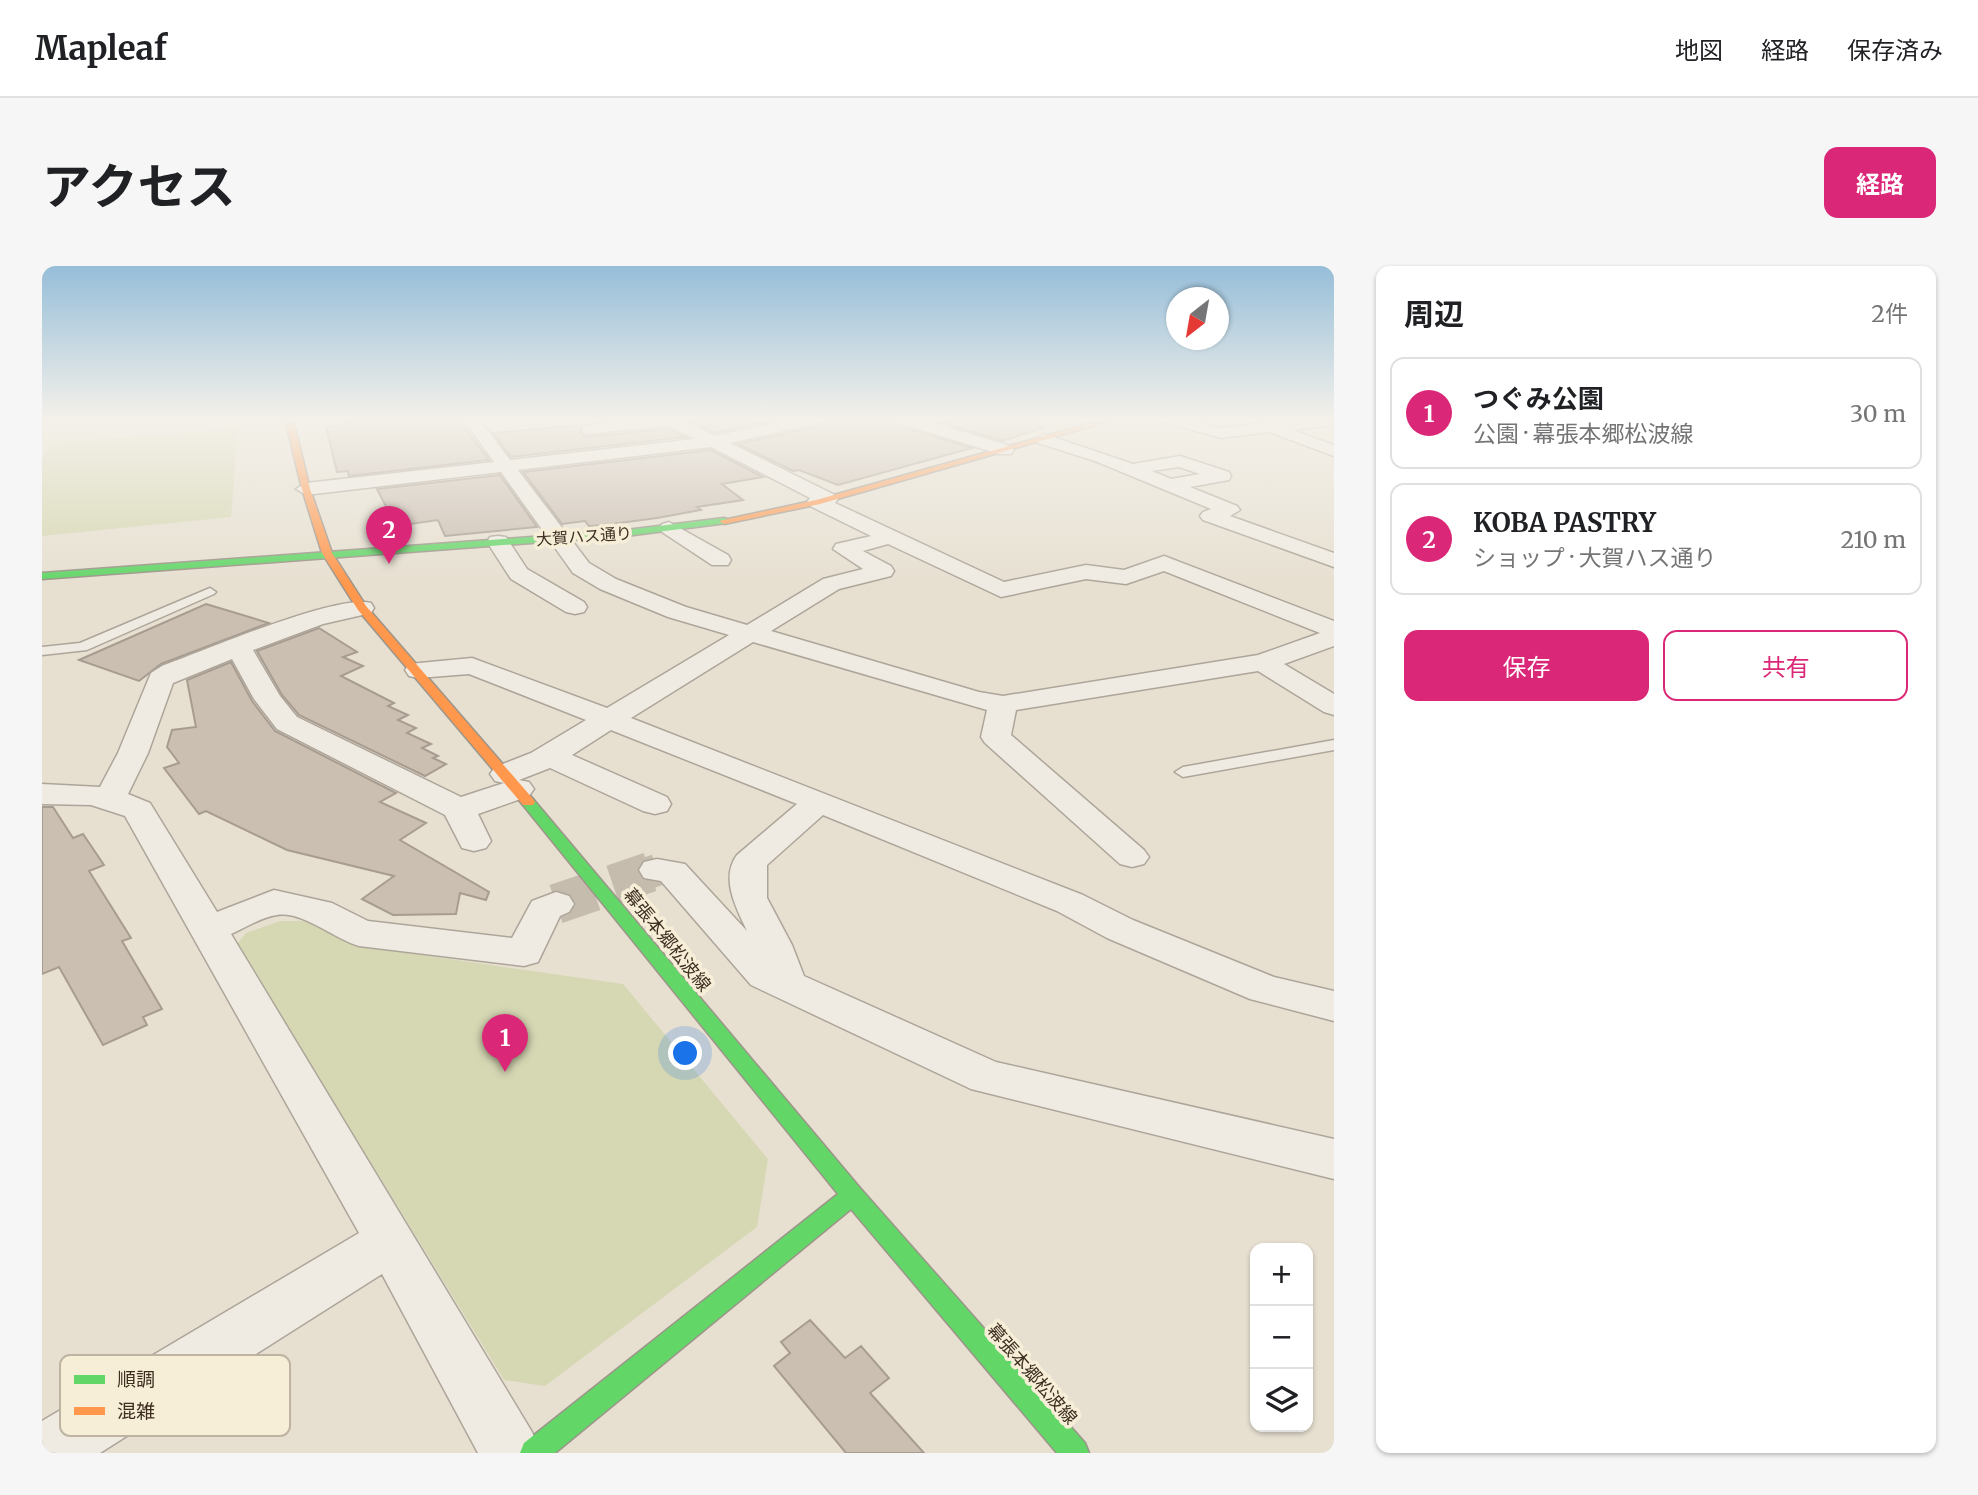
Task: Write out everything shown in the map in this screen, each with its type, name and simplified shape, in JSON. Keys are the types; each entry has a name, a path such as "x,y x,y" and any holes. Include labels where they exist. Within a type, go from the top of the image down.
{"street":[{"name":"幕張本郷松波線","path":"302,474 327,554 362,608 512,782 852,1195 1075,1453"},
{"path":"306,489 439,474"},
{"path":"512,474 581,568 608,584 677,611 976,700 1003,704 1262,662 1311,648 1334,636"},
{"path":"773,474 1000,590 1086,572 1126,577 1164,564 1334,630"},
{"name":"大賀ハス通り","path":"42,576 559,538 714,523 823,501 918,474"},
{"path":"1145,474 1230,510 1210,516 1306,549 1331,571"},
{"path":"1168,485 1222,476 1218,474"},
{"path":"669,528 720,560"},
{"path":"459,809 512,782 606,720 831,584 883,571 844,549 892,537"},
{"path":"498,542 519,574 575,607"},
{"path":"1288,566 1306,549"},
{"path":"1259,556 1288,566 1331,571"},
{"path":"110,798 133,753 161,679 172,672 316,618 362,608"},
{"path":"239,648 268,699 287,723 459,809 474,841"},
{"path":"1262,662 1334,706"},
{"path":"418,670 472,666 1070,903 1119,929 1265,989 1334,1006"},
{"path":"1003,704 996,737 1132,857"},
{"path":"549,756 655,804"},
{"path":"42,794 119,799 138,810 512,1453"},
{"path":"787,985 773,945 749,898 749,862 819,802"},
{"path":"657,870 672,872 765,975 987,1077 1334,1159"},
{"path":"207,930 274,902 319,911 359,933 524,953 545,909 556,904"},
{"path":"534,1453 852,1195"},
{"path":"205,1355 391,1241"},
{"path":"45,1453 73,1436"}],"lane":[{"path":"42,651 82,647 210,592"},
{"path":"1183,772 1334,745"}],"green space":[{"path":"42,474 234,474 231,517 42,536"},
{"path":"280,921 304,921 359,946 623,984 768,1159 757,1227 545,1386 504,1380 237,944 246,933"}],"building":[{"path":"525,474 758,474 763,477 722,484 743,500 697,507 701,510 604,525 589,526 585,521 562,524"},
{"path":"810,474 876,474 838,485"},
{"path":"500,475 537,527 445,536 438,520 396,526 377,489"},
{"path":"206,604 269,623 161,664 139,681 79,660"},
{"path":"319,628 357,652 343,657 363,666 341,676 394,703 388,706 408,715 398,720 416,728 407,733 431,744 422,748 438,756 433,758 446,764 425,776 299,715 282,695 257,651"},
{"path":"231,662 252,701 275,731 396,793 380,802 426,823 400,840 489,892 486,900 460,893 456,914 393,915 362,899 394,876 287,850 206,811 199,814 164,768 179,763 167,747 172,730 196,727 187,680"},
{"path":"42,807 53,807 73,838 83,834 104,865 89,871 131,938 122,941 162,1009 143,1017 147,1025 103,1045 59,967 42,974"},
{"path":"810,1320 845,1358 861,1346 889,1378 870,1393 924,1453 846,1453 774,1366 790,1353 781,1342"}],"tunnel":[{"path":"645,874 657,870"},
{"path":"556,904 650,872"}],"traffic: fast":[{"path":"42,576 626,533 724,521"},
{"path":"528,802 852,1195 1075,1453"},
{"path":"534,1453 852,1195"}],"traffic: slow":[{"path":"302,474 327,553 362,608 528,802"},
{"path":"724,521 817,502 915,474"}],"place":[{"name":"KOBA PASTRY","path":"389,564"},
{"name":"つぐみ公園","path":"505,1072"}]}
